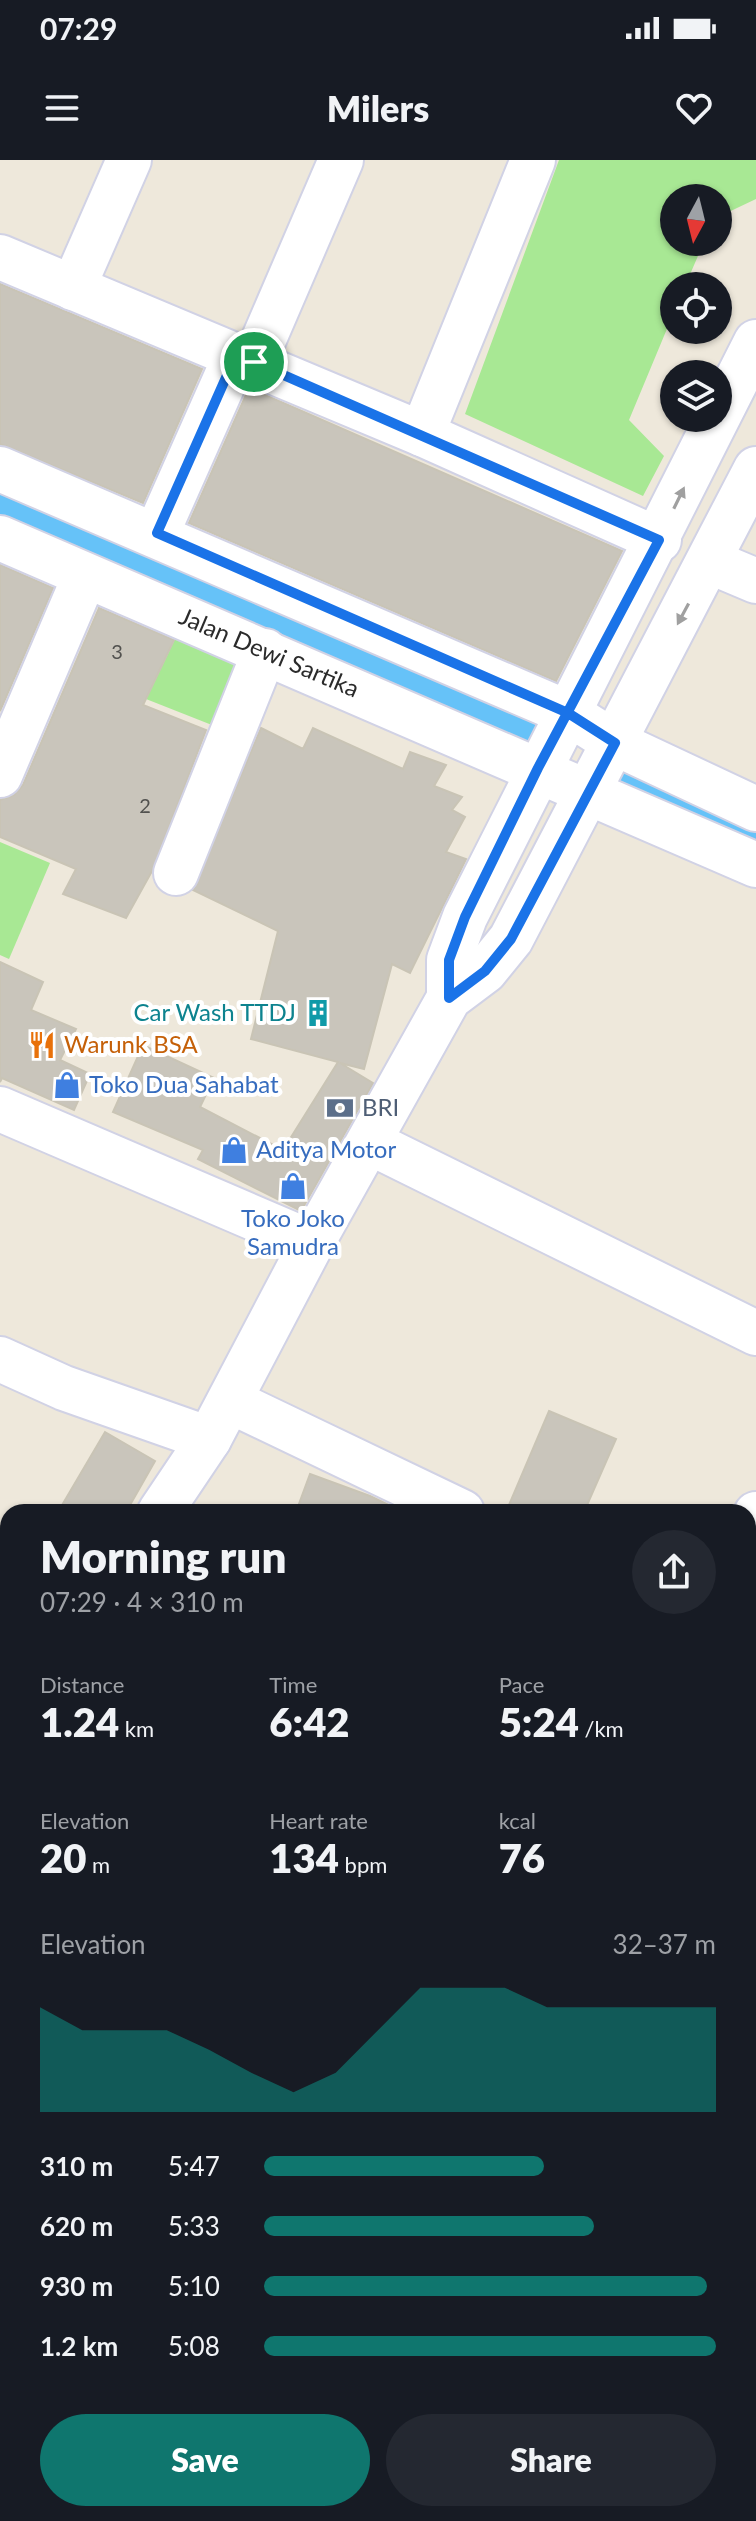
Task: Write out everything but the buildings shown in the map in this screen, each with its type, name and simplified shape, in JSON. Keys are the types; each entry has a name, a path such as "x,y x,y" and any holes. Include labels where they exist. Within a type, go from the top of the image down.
{"street":[{"path":"73,288 129,160"},
{"path":"157,533 341,160"},
{"path":"422,434 533,160"},
{"path":"0,257 422,434 659,540"},
{"path":"449,998 449,960 465,917 538,768 659,540 756,342"},
{"path":"0,469 157,533 568,713 615,743 756,809"},
{"path":"165,1504 209,1439 312,1243 371,1143 449,998 485,971 511,939 586,792 711,562 756,469"},
{"name":"Jalan Dewi Sartika","path":"0,538 538,768 586,792 756,865"},
{"path":"711,562 756,581"},
{"path":"5,749 85,576"},
{"path":"176,873 265,651"},
{"path":"0,1109 312,1243"},
{"path":"371,1143 756,1333"},
{"path":"0,1359 64,1388 209,1439"},
{"path":"230,1401 445,1504"}],"green space":[{"path":"559,160 756,160 756,199 732,210 732,184 660,184 660,256 698,256 691,272 660,272 661,344 629,420 664,456 643,496 465,414"},
{"path":"179,631 248,662 222,729 146,699"},
{"path":"0,842 50,863 9,959 0,955"}],"waterway":[{"path":"0,509 533,730"},
{"path":"624,774 756,831"}],"place":[{"name":"Car Wash TTDJ","path":"318,1013"},
{"name":"Warunk BSA","path":"42,1045"},
{"name":"Toko Dua Sahabat","path":"67,1085"},
{"name":"BRI","path":"340,1108"},
{"name":"Aditya Motor","path":"234,1150"},
{"name":"Toko Joko Samudra","path":"293,1186"}],"route":[{"path":"254,362 236,355 157,533 568,713 615,743 586,792 511,939 485,971 449,998 449,960 465,917 538,768 568,713 659,540 254,362"}]}
